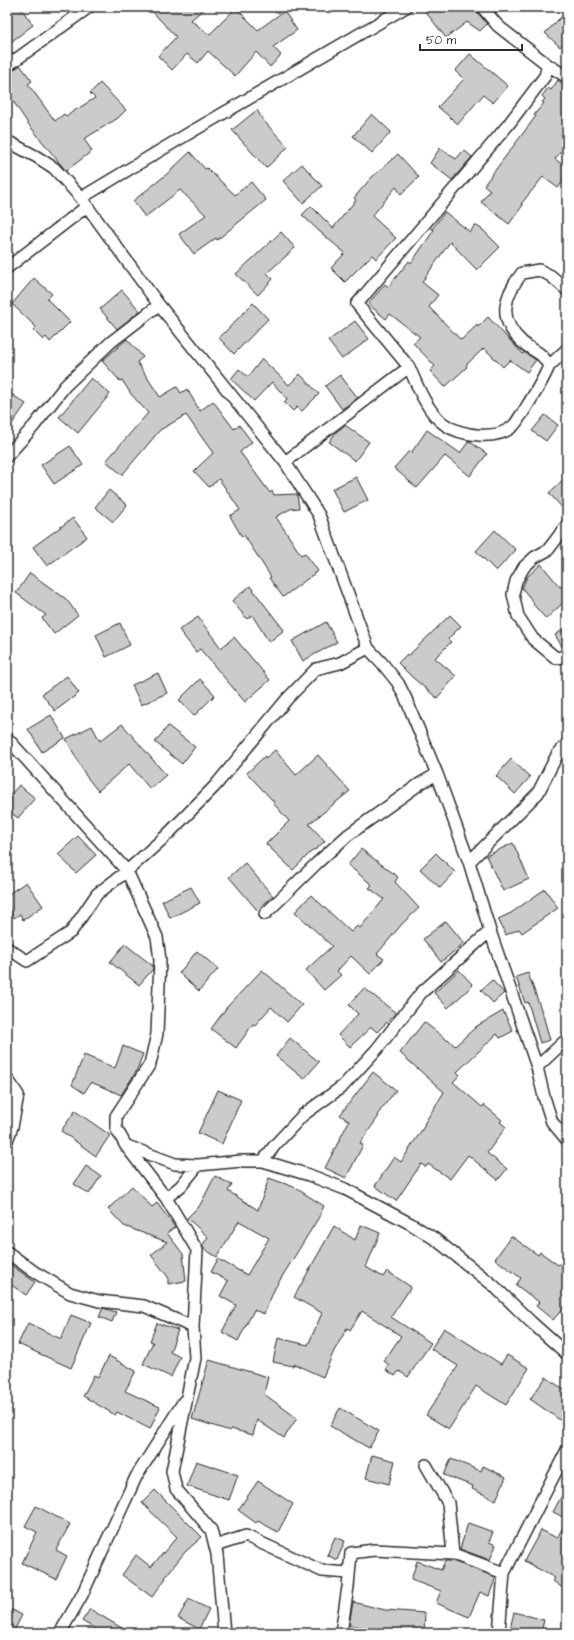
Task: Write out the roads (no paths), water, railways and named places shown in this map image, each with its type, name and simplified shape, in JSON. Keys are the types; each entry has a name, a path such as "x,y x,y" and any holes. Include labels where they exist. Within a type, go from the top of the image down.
{"street":[{"path":"7,66 89,7"},
{"path":"7,268 84,203 186,134 406,7"},
{"path":"482,7 498,26 548,65 567,77"},
{"path":"548,65 545,76 508,125 357,304 409,366 430,409 443,424 461,432 480,435 498,434 514,426 544,378 549,366 567,349"},
{"path":"7,141 54,168 84,203 159,305 286,462 319,515 368,648 398,683 437,774 469,862 490,931 536,1067 552,1122 567,1140"},
{"path":"549,366 544,356 522,342 512,331 505,315 508,295 522,273 539,270 551,276 567,290"},
{"path":"7,456 34,426 66,386 111,342 159,305"},
{"path":"286,462 409,366"},
{"path":"567,525 548,550 535,557 524,567 516,581 513,594 518,616 533,639 556,658 562,657 567,653"},
{"path":"7,948 27,961 71,932 97,894 127,871 215,786 287,699 316,669 340,663 368,648"},
{"path":"7,738 127,871 157,937 160,960 157,1034 150,1064 116,1116 116,1128 126,1146 166,1198 197,1250 193,1327 195,1358 172,1471 176,1489 211,1530 217,1554 224,1633"},
{"path":"469,862 538,793 557,755 567,744"},
{"path":"265,914 317,862 348,834 421,783 437,774"},
{"path":"263,1161 275,1145 303,1115 343,1086 377,1049 421,993 490,931"},
{"path":"536,1067 567,1039"},
{"path":"7,1078 18,1095 12,1127 7,1141"},
{"path":"126,1146 175,1164 198,1165 242,1161 263,1161 310,1175 345,1189 411,1224 435,1239 493,1285 567,1354"},
{"path":"166,1198 181,1186 198,1165"},
{"path":"7,1252 33,1272 70,1293 99,1301 144,1306 193,1327"},
{"path":"60,1633 82,1596 136,1477 188,1394"},
{"path":"499,1633 504,1573 567,1450"},
{"path":"426,1465 448,1503 453,1554"},
{"path":"215,1546 246,1536 322,1572 349,1573"},
{"path":"341,1633 351,1552 374,1550 453,1554 504,1573"}]}
